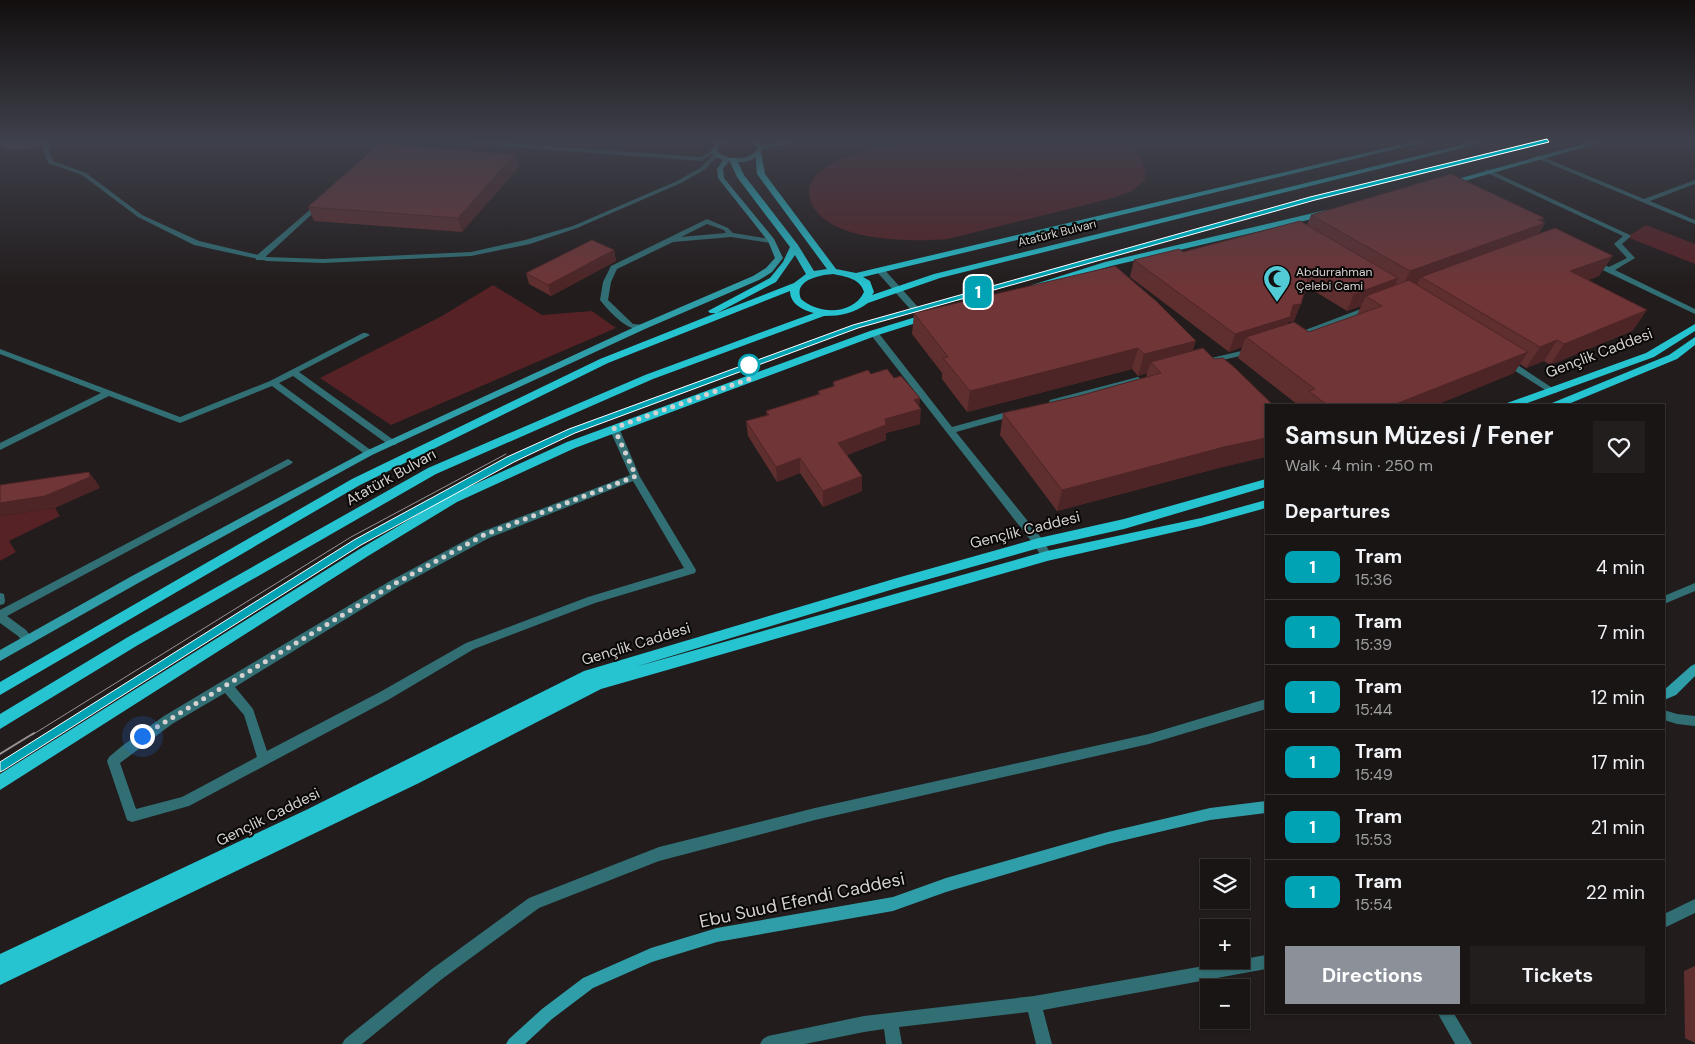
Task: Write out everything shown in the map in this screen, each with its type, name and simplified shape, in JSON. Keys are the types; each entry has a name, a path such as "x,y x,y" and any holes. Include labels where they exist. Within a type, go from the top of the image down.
{"main road":[{"path":"0,656 136,579 370,453 642,327 756,278 769,270 779,258 771,241 729,190"},
{"path":"751,190 795,247 811,275"},
{"path":"773,190 833,272"},
{"name":"Atatürk Bulvarı","path":"0,689 356,482 604,361 796,286 811,275 833,272 856,276 1219,190"},
{"name":"Atatürk Bulvarı","path":"0,722 133,641 432,471 649,377 824,313 850,311 868,300 947,274 1289,190"},
{"path":"1023,289 1282,227 1335,211"},
{"path":"604,361 773,280 787,264 795,247"},
{"path":"856,276 869,287 870,294 868,300"},
{"name":"Atatürk Bulvarı","path":"796,286 794,292 796,299 802,305 824,313"},
{"path":"0,783 363,553 453,499 546,456 614,428 874,333 939,313"},
{"name":"Gençlik Caddesi","path":"1515,404 1650,355 1695,327"},
{"name":"Gençlik Caddesi","path":"1558,404 1673,357 1695,340"},
{"name":"Gençlik Caddesi","path":"0,964 314,814 589,675 1038,543 1124,524 1265,483"},
{"name":"Gençlik Caddesi","path":"0,976 413,778 597,684 1047,556 1201,522 1265,504"},
{"path":"1665,694 1672,691 1695,670"},
{"name":"Ebu Suud Efendi Caddesi","path":"514,1044 547,1014 588,984 650,955 717,935 893,904 1018,863 1108,838 1210,814 1265,807"}],"street":[{"path":"105,190 140,216 197,243 260,258 323,261 471,254 527,242 575,227 661,190"},
{"path":"1526,190 1628,236 1618,244 1631,258 1610,270"},
{"path":"1616,190 1695,222"},
{"path":"1644,201 1674,190"},
{"path":"260,258 325,200"},
{"path":"642,327 631,326 604,300 607,282 614,268 672,240 707,220 726,229 731,235"},
{"path":"672,240 731,235 771,241"},
{"path":"1584,258 1695,312"},
{"path":"880,270 923,318"},
{"path":"1288,338 1382,304"},
{"path":"874,333 1047,556"},
{"path":"0,351 180,420 273,383 366,335"},
{"path":"1210,368 1203,363 1260,348"},
{"path":"1503,360 1552,391"},
{"path":"293,372 392,443"},
{"path":"1043,405 1146,378"},
{"path":"273,383 370,453"},
{"path":"0,448 108,392"},
{"path":"950,430 1024,410"},
{"path":"614,428 636,476 691,570 592,600 470,646 384,696 184,802 132,816 113,761 142,736 394,584 484,535 636,476"},
{"path":"28,640 0,616 288,462"},
{"path":"1665,600 1695,587"},
{"path":"227,686 249,713 264,760"},
{"path":"350,1044 437,974 534,903 659,854 815,814 1065,760 1149,739 1265,704"},
{"path":"1665,715 1677,719 1695,720"},
{"path":"1665,921 1695,906"},
{"path":"768,1044 864,1024 1034,1004 1265,962"},
{"path":"1034,1004 1044,1044"},
{"path":"1445,1014 1464,1044"},
{"path":"890,1020 894,1044"}],"shaded area":[{"path":"1134,190 1113,198 948,239 933,240 871,237 850,232 832,224 818,213 810,199 809,191"},
{"path":"1646,225 1695,244 1695,264 1627,237"},
{"path":"493,285 542,315 592,311 616,328 391,425 320,378 442,316"},
{"path":"55,508 60,516 9,541 16,552 0,561 0,516"}],"building":[{"path":"327,190 483,190 458,218 308,207"},
{"path":"1397,190 1484,190 1544,218 1538,220 1545,223 1410,271 1311,215"},
{"path":"1300,221 1398,278 1354,294 1311,268 1301,304 1293,305 1290,317 1235,334 1134,260 1179,249 1183,252"},
{"path":"1555,228 1613,256 1570,271 1647,310 1564,344 1557,340 1540,347 1421,277"},
{"path":"592,240 614,250 548,285 526,273"},
{"path":"1115,266 1156,301 1196,341 1144,354 1138,348 970,391 943,358 948,357 914,313"},
{"path":"1409,280 1528,352 1396,404 1326,404 1309,391 1315,389 1246,337 1294,322 1309,332 1382,306 1366,296"},
{"path":"1203,348 1214,359 1223,358 1272,404 1265,404 1265,438 1224,447 1062,490 1003,413 1079,396 1161,373 1151,362"},
{"path":"887,369 894,378 901,376 920,398 914,400 921,409 885,419 886,425 838,443 862,476 823,491 800,458 776,467 746,421 769,415 766,411 820,394 818,391 835,386 833,382 868,370 871,374"},
{"path":"89,472 90,477 45,496 0,503 0,485"}],"tram line":[{"path":"51,735 358,543 451,491 557,437 616,413 855,327 1350,190"},
{"name":"1","path":"0,766 358,543 510,460 557,437 616,413 855,327 1350,190"},
{"path":"32,735 351,537 506,454"},
{"path":"0,754 34,733"},
{"path":"0,766 53,733"}],"place":[{"name":"Abdurrahman Çelebi Cami","path":"1277,303"}],"route":[{"path":"142,736 394,584 484,535 636,476 614,428 752,378 749,365"}]}
